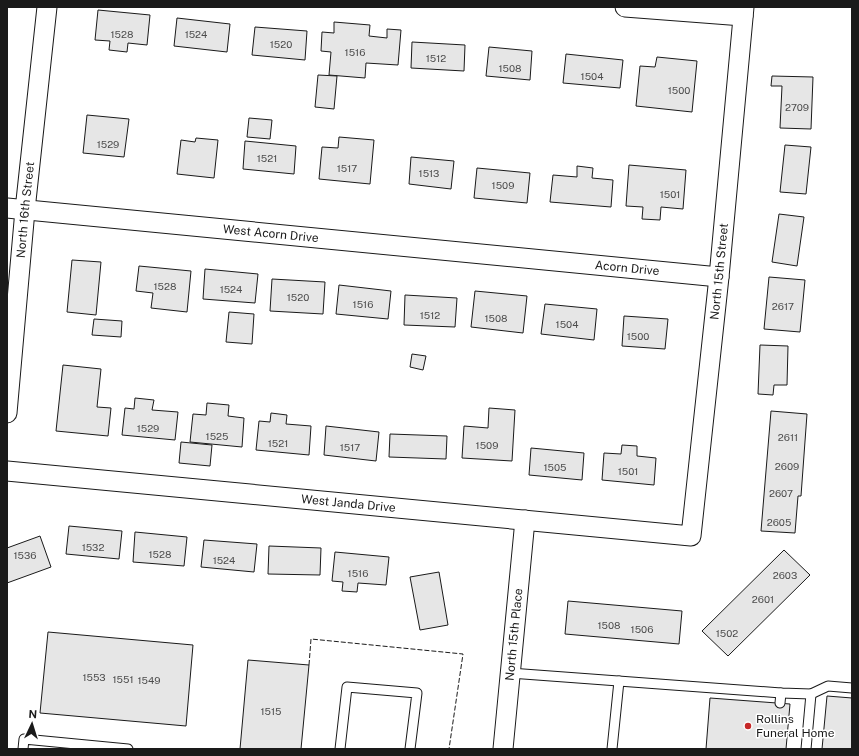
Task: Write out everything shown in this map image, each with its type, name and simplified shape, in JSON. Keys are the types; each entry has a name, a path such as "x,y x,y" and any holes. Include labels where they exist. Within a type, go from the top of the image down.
{"street":[{"name":"North 16th Street","path":"7,413 16,209 47,7"},
{"path":"625,7 744,12"},
{"name":"North 15th Street","path":"691,536 719,277 744,12"},
{"name":"West Acorn Drive","path":"16,209 535,258"},
{"name":"Acorn Drive","path":"535,258 719,277"},
{"name":"West Janda Drive","path":"7,471 691,536"},
{"name":"North 15th Place","path":"503,749 525,520"}],"lane":[{"path":"510,673 781,693 811,694 828,686 852,688"},
{"path":"612,749 619,681"},
{"path":"340,749 347,687 417,693 410,749"},
{"path":"780,703 781,693"},
{"path":"806,749 811,694"},
{"path":"23,749 24,739 128,749"}],"building":[{"path":"98,10 150,15 147,45 128,43 127,52 109,50 110,41 95,40"},
{"path":"177,18 230,24 227,52 174,46"},
{"path":"334,22 370,25 369,36 387,38 387,29 401,30 398,65 366,63 365,78 329,75 331,52 321,51 322,32 334,33"},
{"path":"255,27 307,31 305,60 252,55"},
{"path":"412,42 465,45 464,71 411,68"},
{"path":"489,47 532,51 530,80 486,76"},
{"path":"566,54 623,60 620,88 563,83"},
{"path":"657,57 697,61 692,112 636,106 640,66 655,67"},
{"path":"318,75 337,76 334,109 315,107"},
{"path":"772,76 813,77 811,129 780,128 782,86 771,86"},
{"path":"87,115 129,119 124,157 83,153"},
{"path":"249,118 272,120 270,139 247,137"},
{"path":"339,137 374,140 370,184 319,179 322,147 338,148"},
{"path":"196,138 218,140 214,178 177,174 181,140 195,142"},
{"path":"245,141 296,146 294,174 243,169"},
{"path":"785,145 811,147 806,194 780,192"},
{"path":"411,157 454,161 451,189 409,184"},
{"path":"629,165 686,170 683,209 661,207 660,220 642,219 643,207 626,206"},
{"path":"577,166 593,168 592,178 613,180 611,207 550,202 553,175 577,177"},
{"path":"477,168 530,173 527,203 474,198"},
{"path":"779,214 804,217 797,266 772,262"},
{"path":"72,260 101,262 96,315 67,312"},
{"path":"139,266 191,271 187,312 151,308 153,293 136,291"},
{"path":"205,269 258,274 255,303 203,299"},
{"path":"769,277 805,280 800,332 764,329"},
{"path":"272,279 325,282 323,314 270,311"},
{"path":"339,285 391,291 388,319 336,314"},
{"path":"475,291 527,296 523,333 471,327"},
{"path":"405,295 457,298 455,327 404,325"},
{"path":"545,304 597,309 594,340 541,334"},
{"path":"229,312 254,314 252,344 226,342"},
{"path":"624,316 668,319 665,349 622,346"},
{"path":"94,319 122,321 121,337 92,335"},
{"path":"760,345 788,346 787,385 774,385 773,395 758,394"},
{"path":"412,354 426,356 423,370 410,367"},
{"path":"63,365 101,369 97,407 111,408 108,436 56,431"},
{"path":"135,398 154,400 152,410 178,412 175,440 122,435 125,408 134,409"},
{"path":"207,403 229,405 228,416 244,418 242,447 190,442 193,414 206,415"},
{"path":"489,408 515,410 512,461 462,458 464,426 488,428"},
{"path":"771,411 807,414 801,496 798,496 795,533 761,531"},
{"path":"271,413 287,415 286,424 311,426 309,455 256,450 259,421 270,422"},
{"path":"326,426 379,432 376,461 324,455"},
{"path":"390,434 447,436 446,459 389,457"},
{"path":"181,442 212,445 210,466 179,463"},
{"path":"622,445 637,446 637,456 656,458 654,485 602,480 604,453 621,454"},
{"path":"531,448 584,453 582,480 529,475"},
{"path":"69,526 122,531 119,559 66,554"},
{"path":"135,532 187,537 184,566 133,562"},
{"path":"40,536 51,567 7,583 7,548"},
{"path":"204,540 257,544 254,572 201,567"},
{"path":"269,546 321,548 320,575 268,574"},
{"path":"784,550 810,575 728,656 702,631"},
{"path":"335,552 389,557 386,585 358,583 357,592 342,591 343,582 332,581"},
{"path":"439,572 448,625 420,630 410,577"},
{"path":"568,601 682,611 679,644 565,634"},
{"path":"48,632 193,645 186,726 40,713"},
{"path":"248,660 309,665 301,749 240,749"},
{"path":"827,696 852,698 852,749 822,749"},
{"name":"Rollins Funeral Home","path":"710,698 790,704 786,749 706,749"}],"fence":[{"path":"309,665 311,639 463,654 449,749"}],"place":[{"name":"Rollins Funeral Home","path":"748,726"}]}
